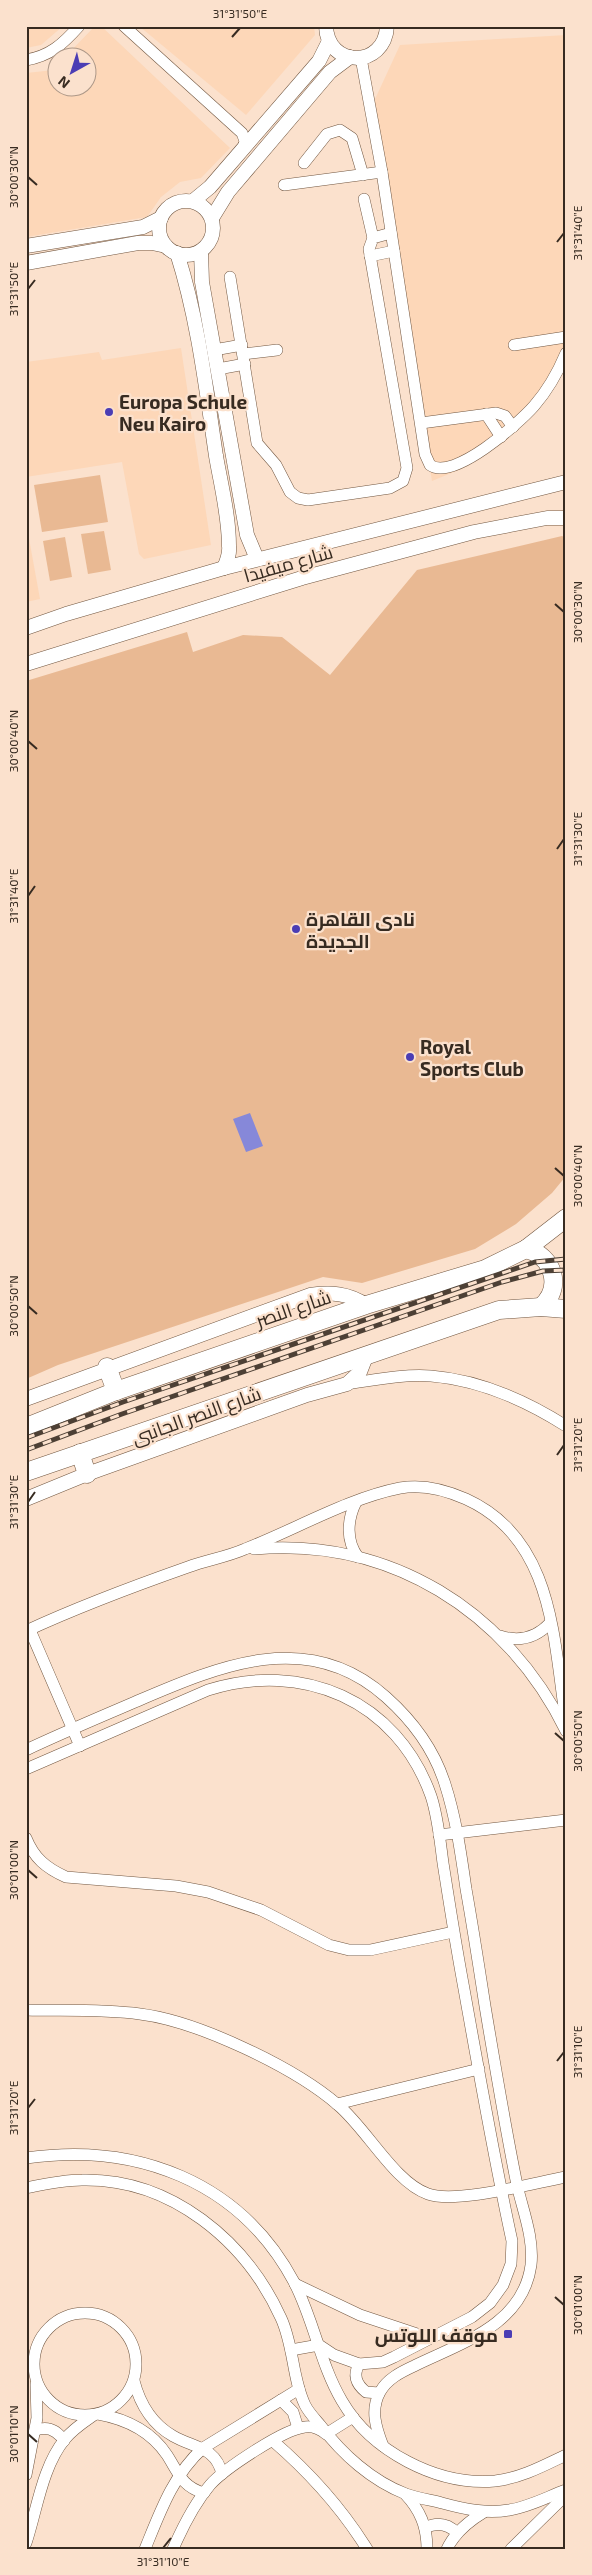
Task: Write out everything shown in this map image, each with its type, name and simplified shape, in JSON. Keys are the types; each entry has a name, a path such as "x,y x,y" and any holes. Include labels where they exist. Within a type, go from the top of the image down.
{"main road":[{"name":"شارع النصر","path":"26,1427 116,1391 366,1305 485,1269 526,1249 566,1218"},
{"path":"526,1249 543,1257 553,1273 552,1292 541,1307"},
{"path":"26,1472 499,1310 541,1307 566,1310"},
{"path":"107,1367 116,1391"},
{"path":"80,1453 88,1474"}],"street":[{"path":"26,60 43,57 57,49 79,26"},
{"path":"124,26 242,133 246,146 261,154"},
{"path":"326,26 329,42 336,50 355,58"},
{"path":"212,218 228,192 330,72 355,58 373,54 382,45 387,26"},
{"path":"193,201 210,187 319,61 329,42"},
{"path":"355,58 382,172 420,423 428,462 433,467 441,469 476,454 501,437 513,427 543,394 566,353"},
{"path":"304,163 327,134 340,130 352,138 363,175"},
{"path":"284,185 382,172"},
{"path":"230,277 257,443 276,465 294,495 303,500 314,500 390,488 400,483 405,477 406,468 370,256 369,245 373,238 364,199"},
{"path":"26,246 143,227 160,218 173,203 193,201 201,204 212,218 213,232 207,246 201,251 185,255 152,243 138,243 26,263"},
{"path":"160,218 159,228 172,250 192,305 229,545 228,560 224,568"},
{"path":"373,238 392,233"},
{"path":"201,251 202,282 241,504 247,535 257,559"},
{"path":"370,256 394,251"},
{"path":"514,345 566,337"},
{"path":"214,350 243,355 277,350"},
{"path":"218,369 243,355"},
{"path":"420,423 496,413 505,416 513,427"},
{"path":"486,414 501,437"},
{"path":"219,474 236,470"},
{"name":"شارع ميفيدا","path":"26,628 66,614 257,559 566,482"},
{"path":"224,508 241,504"},
{"name":"شارع ميفيدا","path":"26,664 302,578 474,532 547,518 566,518"},
{"path":"26,1399 107,1367 310,1295 341,1294 356,1298 366,1305"},
{"path":"347,1384 360,1372 367,1354"},
{"path":"347,1384 401,1376 430,1376 462,1380 520,1401 566,1426"},
{"name":"شارع النصر الجانبى","path":"26,1499 88,1474 307,1395 347,1384"},
{"path":"80,1746 28,1630 188,1567 243,1550 378,1493 402,1488 427,1488 452,1493 475,1503 500,1520 521,1542 536,1567 546,1596 566,1721"},
{"path":"356,1502 350,1516 349,1531 352,1545 358,1557"},
{"path":"243,1550 289,1548 358,1557 390,1567 428,1584 476,1615 500,1636 539,1682 566,1731"},
{"path":"500,1636 515,1639 531,1637 550,1623"},
{"path":"26,1750 72,1728 220,1667 280,1657 307,1658 340,1668 366,1681 400,1710 432,1751 445,1785 457,1833 493,2058 517,2186 532,2246 531,2266 516,2304 502,2320 486,2332 401,2372 392,2378 379,2393 374,2411 376,2429 383,2446"},
{"path":"26,1769 208,1690 225,1684 263,1679 308,1683 349,1700 374,1716 395,1736 413,1760 426,1785 439,1835 453,1932 512,2241 510,2264 503,2285 490,2303 472,2317 383,2362 360,2364 340,2358 319,2345 291,2350"},
{"path":"439,1835 566,1820"},
{"path":"26,1838 30,1849 39,1861 52,1871 66,1877 168,1885 208,1892 261,1910 328,1945 349,1950 370,1950 453,1932"},
{"path":"26,2010 124,2012 175,2022 230,2042 268,2060 337,2104 409,2185 430,2195 453,2198 566,2177"},
{"path":"478,2069 484,2054 493,2058"},
{"path":"478,2069 491,2079 496,2074"},
{"path":"337,2104 478,2069"},
{"path":"26,2158 78,2153 106,2154 143,2162 187,2178 211,2192 247,2219 265,2239 295,2284 332,2381 353,2417 383,2446 433,2473 464,2480 496,2480 528,2473 566,2455"},
{"path":"26,2188 54,2182 84,2180 113,2182 141,2189 168,2199 194,2213 224,2237 256,2273 282,2319 299,2389 306,2407 326,2434 356,2464 405,2494 416,2506 425,2528 427,2549"},
{"path":"295,2284 360,2315 429,2338"},
{"path":"26,2474 36,2430 36,2350 48,2328 60,2319 72,2314 86,2313 100,2315 112,2321 131,2341 136,2361 134,2381 144,2407 161,2428 184,2442 203,2448 216,2458 222,2474"},
{"path":"360,2364 356,2370 357,2383 366,2392 379,2393"},
{"path":"35,2374 46,2398 56,2407 75,2414 96,2414 114,2417 144,2431 167,2454 187,2486 204,2493"},
{"path":"26,2543 50,2465 64,2441 96,2414 120,2402 134,2381"},
{"path":"144,2549 162,2507 186,2465 203,2448 299,2389"},
{"path":"281,2400 293,2412 298,2428"},
{"path":"326,2434 353,2417"},
{"path":"173,2549 180,2532 204,2493 222,2474 273,2441 298,2428 313,2427 326,2434"},
{"path":"36,2430 45,2428 54,2431 64,2441"},
{"path":"273,2441 318,2483 337,2506 367,2549"},
{"path":"405,2494 458,2508 484,2512 509,2510 534,2503 566,2490"},
{"path":"511,2549 566,2495"},
{"path":"447,2549 457,2533 470,2520 484,2512"},
{"path":"425,2528 440,2524 449,2527 457,2533"}],"shaded area":[{"path":"26,26 63,26 41,45 26,48"},
{"path":"95,26 101,26 230,148 201,178 180,182 161,197 147,217 26,237 26,73 48,71 48,98 98,98 98,48 74,48"},
{"path":"139,26 314,26 315,35 246,115"},
{"path":"566,35 566,356 559,376 540,408 503,443 461,469 432,481 370,110 400,45"},
{"name":"Europa Schule Neu Kairo","path":"181,348 211,545 144,559 139,554 122,462 26,477 26,362 99,352 102,360"},
{"path":"100,475 108,522 42,532 34,485"},
{"path":"26,522 40,599 26,602"},
{"path":"104,531 111,570 88,574 81,534"},
{"name":"نادى القاهرة الجديدة","path":"562,536 566,538 566,1176 552,1193 516,1224 475,1249 362,1283 323,1277 58,1365 26,1379 26,681 187,632 193,652 243,635 282,637 330,675 417,570"},
{"path":"65,537 72,577 50,581 43,541"}],"water":[{"path":"250,1113 263,1146 246,1152 233,1119"}],"railway":[{"path":"26,1438 123,1402 535,1262 566,1259"},
{"path":"26,1450 122,1414 502,1282 543,1271 566,1270"}],"place":[{"name":"Europa Schule Neu Kairo","path":"109,412"},
{"name":"نادى القاهرة الجديدة","path":"296,929"},
{"name":"Royal Sports Club","path":"410,1057"},
{"name":"موقف اللوتس","path":"508,2334"}]}
